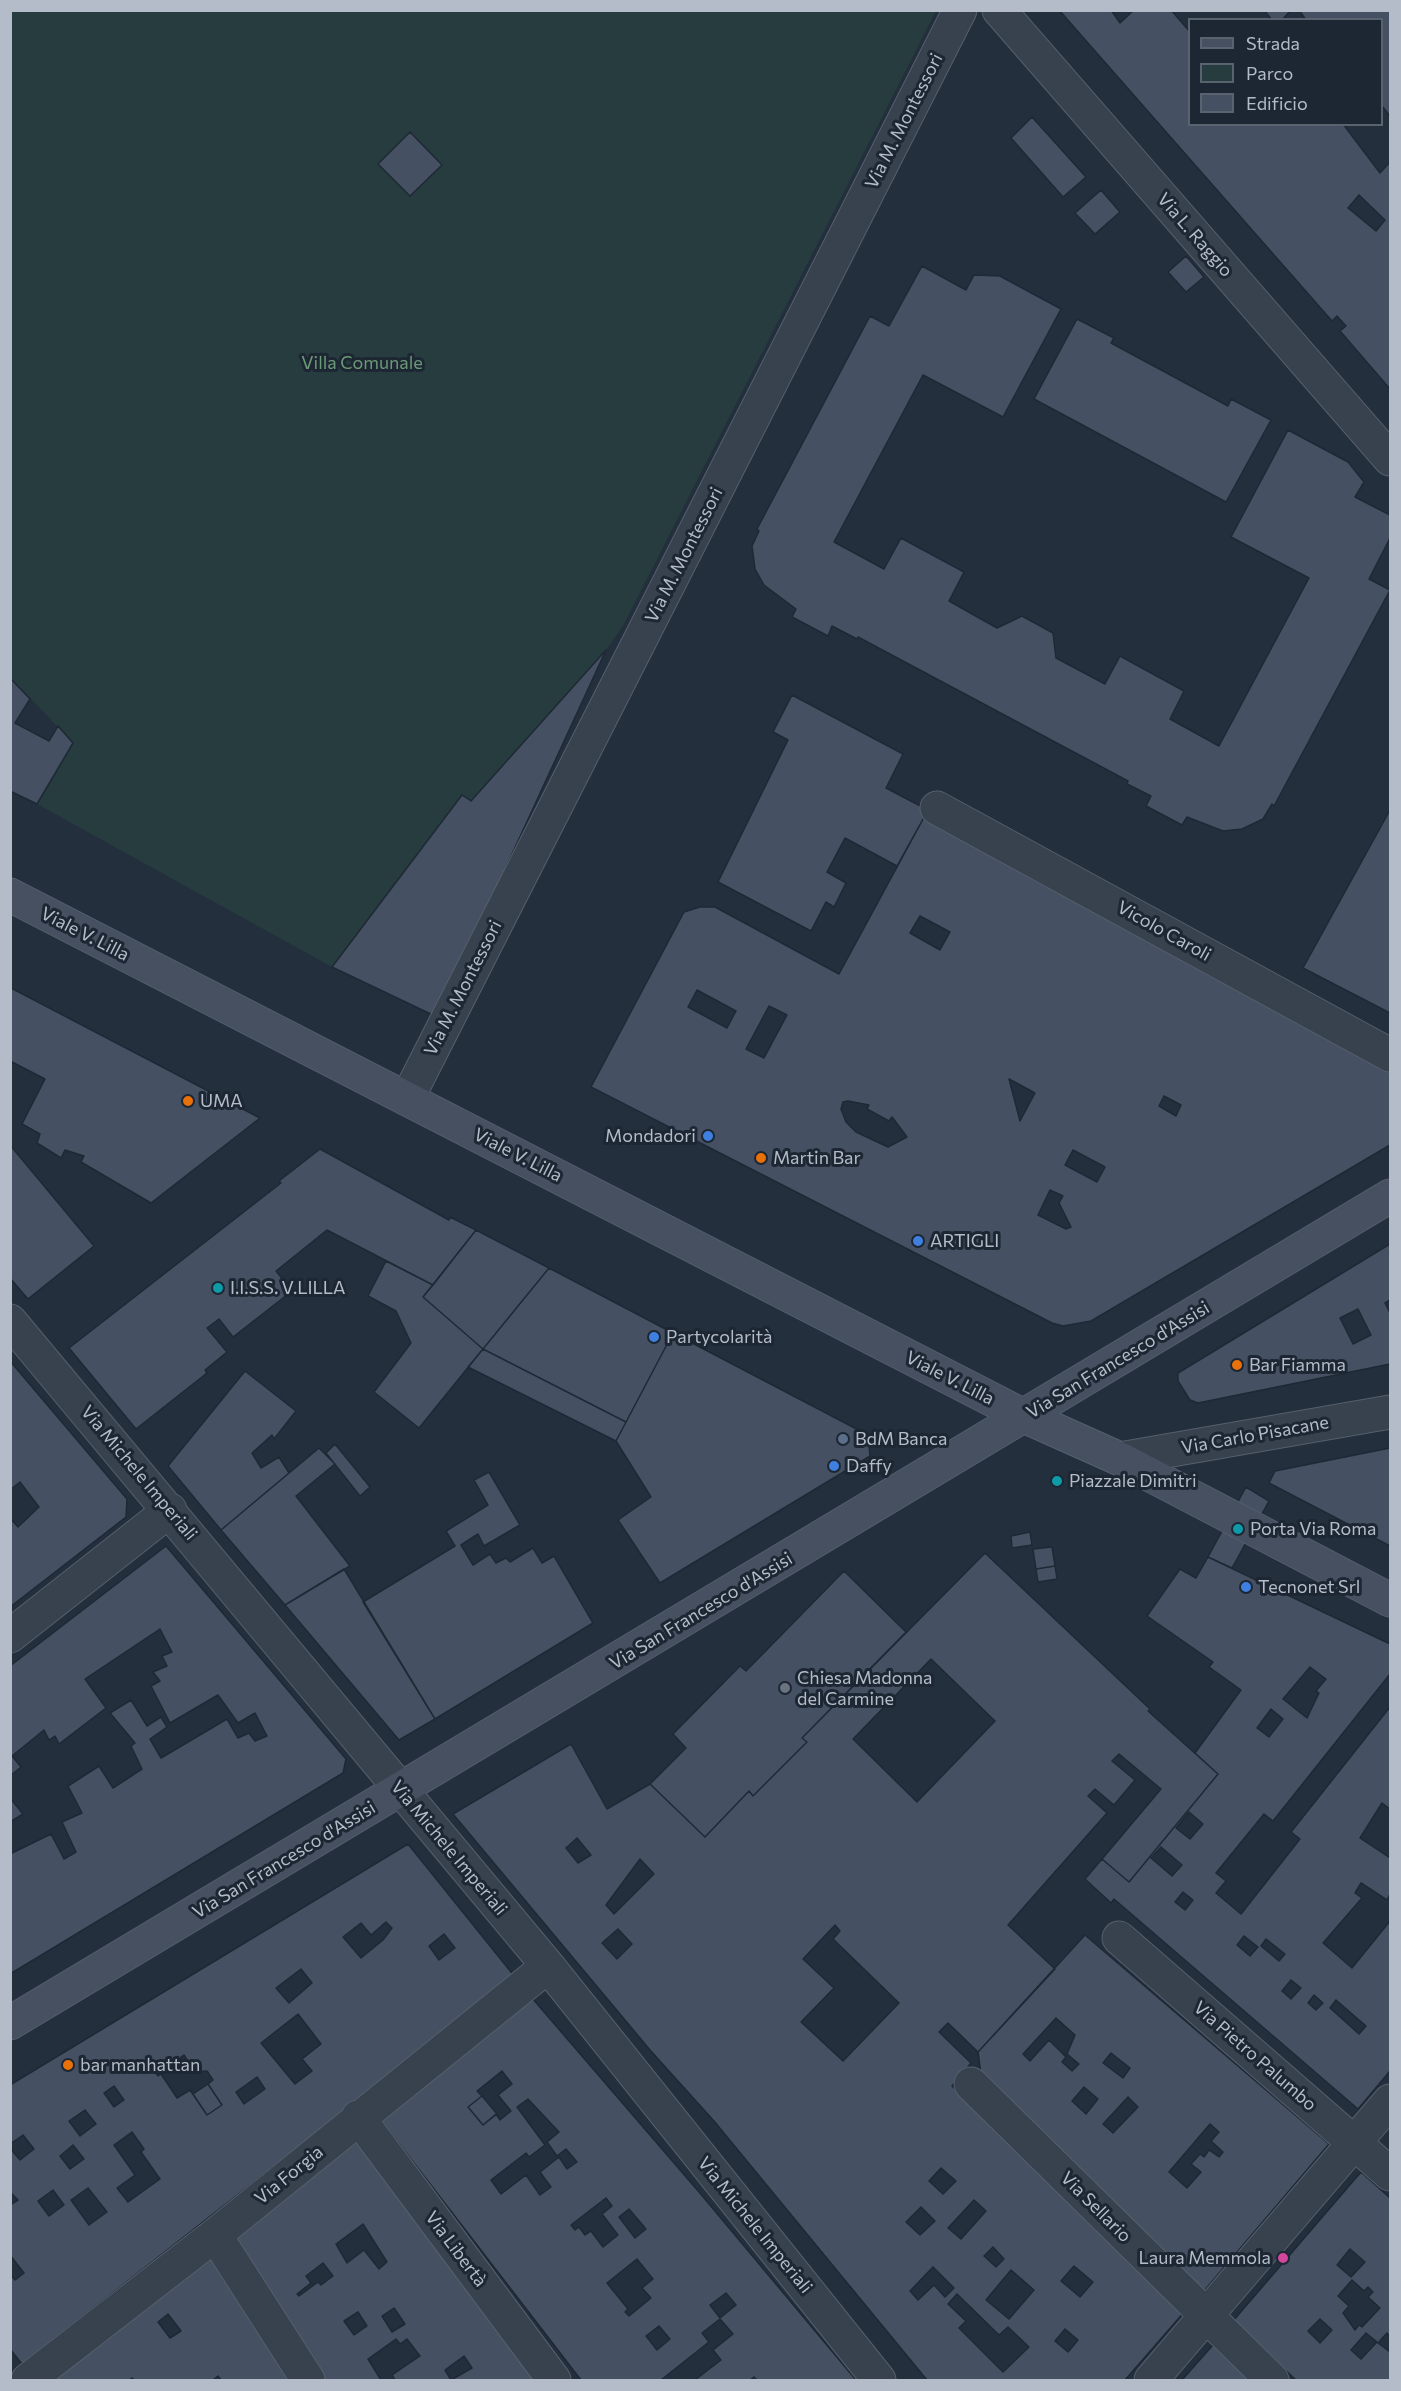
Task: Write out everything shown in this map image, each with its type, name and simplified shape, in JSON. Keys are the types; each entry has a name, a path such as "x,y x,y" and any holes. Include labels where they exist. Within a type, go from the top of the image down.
{"street":[{"name":"Via M. Montessori","path":"407,1099 960,10"},
{"name":"Via L. Raggio","path":"999,10 1390,459"},
{"name":"Vicolo Caroli","path":"937,808 1390,1055"},
{"name":"Viale V. Lilla","path":"10,895 1024,1416 1120,1459 1390,1600"},
{"name":"Via San Francesco d'Assisi","path":"10,2023 401,1791 1390,1196"},
{"name":"Via Michele Imperiali","path":"10,1321 170,1510 548,1966 879,2380"},
{"name":"Via Carlo Pisacane","path":"1120,1459 1390,1412"},
{"path":"10,1636 170,1510"},
{"name":"Via Pietro Palumbo","path":"1119,1938 1390,2174"},
{"name":"Via Forgia","path":"28,2380 215,2235 358,2117 548,1966"},
{"name":"Via Sellario","path":"971,2084 1272,2380"},
{"path":"1151,2380 1390,2101"},
{"name":"Via Libertà","path":"358,2117 554,2380"},
{"path":"215,2235 308,2380"}],"green space":[{"name":"Villa Comunale","path":"11,11 936,11 623,626 606,650 471,801 462,796 332,967 37,804 73,743 11,678"}],"building":[{"path":"1059,10 1111,10 1120,23 1134,10 1171,10 1188,30 1188,126 1345,126 1380,173 1390,162 1390,389 1340,331 1346,326 1337,316 1332,321","holes":["1359,195 1385,220 1376,231 1348,208"]},
{"path":"1264,10 1291,10 1284,18 1270,18"},
{"path":"1299,10 1390,10 1390,116 1383,107 1383,18 1305,18"},
{"path":"1032,117 1086,177 1063,197 1011,138"},
{"path":"410,132 442,165 410,196 378,164"},
{"path":"1101,190 1120,212 1095,234 1075,213"},
{"path":"1186,256 1204,277 1186,292 1168,272"},
{"path":"922,266 966,290 974,275 1000,276 1061,309 1003,417 923,375 834,542 884,569 901,538 964,572 949,601 997,628 1022,616 1053,633 1056,658 1105,684 1120,656 1184,691 1170,719 1219,746 1309,578 1231,537 1288,430 1348,462 1364,482 1355,497 1390,515 1390,538 1369,579 1390,590 1274,806 1272,804 1263,819 1242,829 1223,831 1187,817 1182,825 1146,806 1151,796 1127,784 1128,781 858,637 857,639 832,626 828,636 792,617 796,609 764,585 755,569 752,546 759,531 757,529 870,316 889,326"},
{"path":"1077,319 1114,338 1111,343 1228,406 1231,399 1271,420 1226,502 1034,399"},
{"path":"606,650 437,1017 332,967 462,795 471,801"},
{"path":"10,678 30,699 15,723 49,741 58,726 73,743 37,804 10,791"},
{"path":"792,695 903,754 886,788 928,810 897,866 845,838 827,872 846,883 834,907 826,902 811,931 718,882 788,740 773,732"},
{"path":"928,810 1390,1068 1390,1145 1091,1321 1063,1326 1052,1323 591,1087 684,912 700,907 715,907 839,974","holes":["920,916 950,932 940,950 910,933","697,990 736,1011 727,1028 688,1007","769,1006 787,1015 764,1058 746,1049","1009,1079 1035,1093 1020,1121","1164,1096 1181,1105 1176,1116 1159,1106","848,1101 869,1105 867,1109 889,1121 892,1117 907,1137 888,1147 856,1132 846,1122 841,1109 843,1102","1073,1150 1105,1167 1097,1182 1065,1165","1050,1190 1063,1196 1059,1203 1071,1227 1066,1229 1038,1215"]},
{"path":"1390,810 1390,1013 1303,968"},
{"path":"11,988 260,1118 151,1203 81,1162 84,1156 65,1150 61,1158 37,1143 40,1134 22,1124 45,1079 12,1062 10,1065"},
{"path":"10,1145 94,1246 28,1299 10,1278"},
{"name":"I.I.S.S. V.LILLA","path":"320,1149 449,1220 450,1217 476,1230 433,1285 327,1230 276,1271 292,1291 233,1337 219,1319 207,1328 227,1352 205,1370 207,1373 136,1429 69,1348 281,1183 279,1181"},
{"path":"476,1230 549,1268 483,1349 423,1297"},
{"path":"1390,1244 1390,1300 1385,1303 1390,1313 1390,1364 1198,1403 1190,1400 1178,1381 1178,1373","holes":["1358,1309 1371,1335 1353,1344 1340,1318"]},
{"path":"386,1261 433,1285 423,1297 483,1349 419,1428 374,1392 411,1343 396,1311 368,1296"},
{"path":"549,1268 673,1333 626,1422 483,1349"},
{"path":"673,1333 868,1435 870,1456 660,1583 618,1520 651,1497 616,1441"},
{"path":"483,1349 626,1422 616,1441 468,1367"},
{"path":"10,1361 127,1499 126,1517 10,1607 10,1518 18,1527 39,1507 20,1482 10,1490"},
{"path":"245,1371 296,1411 274,1439 272,1435 252,1453 261,1468 279,1457 289,1473 221,1530 168,1466"},
{"path":"335,1444 370,1487 360,1496 326,1453"},
{"path":"319,1448 335,1464 296,1496 350,1566 285,1605 221,1530"},
{"path":"1390,1448 1390,1546 1269,1483 1275,1471"},
{"path":"489,1472 520,1525 484,1546 478,1534 461,1545 473,1565 490,1554 496,1563 506,1558 510,1562 533,1548 542,1563 554,1556 593,1623 435,1719 363,1602 455,1546 446,1531 488,1505 474,1480"},
{"name":"Porta Via Roma","path":"1246,1487 1269,1501 1232,1568 1208,1557"},
{"path":"1030,1532 1032,1545 1012,1548 1011,1536"},
{"path":"166,1546 346,1759 343,1773 10,1974 10,1854 51,1834 64,1859 76,1852 62,1822 82,1813 68,1786 99,1766 113,1788 142,1769 131,1746 135,1743 110,1713 131,1700 147,1726 161,1717 167,1727 150,1739 161,1758 227,1719 238,1738 249,1733 255,1741 267,1736 255,1713 238,1723 218,1695 170,1723 151,1686 160,1681 153,1672 167,1666 162,1656 172,1652 160,1629 85,1679 106,1708 59,1744 55,1736 49,1740 44,1730 12,1756 21,1767 10,1776 10,1666"},
{"path":"1052,1547 1055,1566 1036,1569 1033,1549"},
{"path":"985,1553 1150,1709 1148,1711 1218,1774 1129,1882 1102,1859 1161,1789 1119,1754 1112,1761 1135,1780 1114,1805 1095,1789 1088,1796 1107,1813 1008,1925 1055,1969 978,2052 948,2023 939,2032 971,2063 952,2086 1185,2311 1125,2380 927,2380 714,2121 650,2050 453,1814 571,1744 607,1809 650,1784 705,1837 749,1791 753,1796 807,1742 802,1738","holes":["931,1659 995,1721 917,1802 853,1739","577,1838 591,1855 578,1863 566,1848","640,1859 654,1874 614,1914 606,1905","835,1925 840,1931 833,1939 899,2003 843,2061 801,2022 834,1988 803,1959","618,1929 632,1944 617,1959 602,1943","941,2168 956,2181 943,2194 929,2181","974,2200 986,2211 961,2239 948,2228","921,2207 935,2221 920,2235 906,2222","993,2247 1004,2259 996,2267 984,2256","1074,2266 1093,2282 1080,2297 1061,2281","933,2267 954,2288 945,2297 934,2285 918,2300 910,2291","1011,2270 1034,2290 1009,2319 986,2300","957,2294 999,2335 1008,2327 1029,2347 1003,2372 959,2328 966,2321 948,2304","1065,2329 1078,2340 1068,2352 1055,2341"]},
{"path":"1208,1557 1390,1644 1390,1674 1273,1821 1264,1814 1216,1873 1226,1881 1216,1893 1241,1914 1300,1839 1291,1832 1390,1707 1390,1809 1382,1803 1360,1838 1390,1858 1390,1894 1387,1900 1361,1883 1355,1893 1362,1898 1323,1943 1352,1968 1390,1921 1390,2071 1358,2109 1114,1899 1111,1903 1085,1879 1102,1859 1129,1882 1218,1774 1195,1753 1241,1690 1209,1667 1213,1662 1147,1616 1180,1569 1196,1578","holes":["1310,1667 1326,1679 1316,1691 1319,1693 1307,1718 1283,1699","1271,1709 1283,1719 1269,1737 1257,1728","1189,1812 1203,1824 1190,1839 1176,1828","1161,1847 1182,1865 1172,1876 1151,1858","1183,1892 1193,1900 1185,1910 1175,1902","1244,1936 1258,1947 1250,1956 1237,1945","1266,1939 1285,1954 1279,1961 1261,1946","1291,1980 1301,1988 1291,1999 1282,1991","1314,1995 1323,2003 1316,2010 1308,2003","1336,2000 1366,2026 1359,2034 1330,2008"]},
{"path":"1055,1566 1057,1579 1038,1582 1036,1569"},
{"path":"344,1569 435,1719 399,1740 285,1605"},
{"name":"Chiesa Madonna del Carmine","path":"844,1571 906,1632 802,1738 807,1742 753,1796 749,1791 705,1837 650,1784 686,1748 673,1734 740,1666 746,1671"},
{"path":"10,1798 23,1814 10,1822"},
{"path":"408,1844 515,1977 22,2364 10,2349 10,2274 15,2280 24,2273 10,2255 10,2205 18,2200 10,2192 10,2148 20,2160 34,2149 23,2135 10,2144 10,2085","holes":["386,1922 392,1928 383,1940 361,1958 343,1937 361,1923 371,1935","444,1934 455,1948 439,1960 429,1946","301,1969 312,1983 289,2003 276,1988","298,2014 321,2044 302,2059 312,2071 295,2084 261,2043","184,2055 195,2072 207,2071 213,2080 208,2084 222,2105 207,2115 190,2090 177,2098 161,2074 158,2076 153,2069 168,2058 172,2064","257,2077 265,2089 244,2104 236,2092","114,2086 124,2100 114,2107 104,2093","85,2110 96,2124 80,2136 69,2121","132,2132 144,2149 141,2152 160,2179 128,2202 117,2188 135,2175 114,2145","73,2145 84,2159 70,2169 60,2156","88,2188 107,2212 89,2225 71,2200","53,2190 64,2205 49,2216 38,2201"]},
{"path":"1085,1935 1329,2144 1204,2291 981,2074 978,2052","holes":["1056,2018 1075,2035 1067,2054 1079,2064 1072,2071 1062,2062 1066,2057 1049,2040 1030,2061 1023,2054","1111,2053 1130,2068 1123,2078 1103,2063","1084,2087 1098,2099 1086,2114 1072,2101","1128,2097 1138,2107 1113,2133 1103,2124","1210,2124 1219,2132 1211,2141 1223,2152 1219,2157 1209,2150 1204,2157 1200,2154 1191,2164 1201,2172 1187,2188 1169,2172"]},
{"path":"532,1998 699,2192 856,2380 757,2380 754,2377 750,2380 695,2380 721,2360 713,2350 733,2334 720,2319 702,2333 709,2342 661,2380 581,2380 380,2119","holes":["502,2071 512,2084 498,2095 511,2111 500,2120 496,2114 483,2125 468,2107 482,2096 477,2091","528,2099 559,2132 547,2142 557,2156 566,2149 577,2162 567,2169 559,2157 540,2172 551,2187 540,2195 526,2175 501,2194 491,2180 526,2153 529,2157 545,2145 517,2107","606,2198 612,2206 602,2214 618,2235 603,2247 591,2231 585,2235 579,2227 575,2230 571,2225","629,2209 646,2229 635,2238 619,2217","637,2259 653,2279 642,2288 651,2298 629,2316 625,2312 628,2309 607,2283","726,2293 736,2305 720,2318 710,2305","659,2326 670,2339 657,2350 646,2336"]},
{"path":"208,2084 222,2105 207,2115 193,2094"},
{"path":"482,2096 497,2114 483,2125 468,2107"},
{"path":"356,2138 543,2380 451,2380 395,2380 392,2375 420,2356 407,2339 400,2344 396,2339 368,2359 381,2380 322,2380 230,2237","holes":["363,2224 387,2262 379,2269 364,2250 347,2263 336,2244","323,2263 333,2276 321,2285 318,2282 299,2296 297,2294 311,2283 306,2276","394,2308 405,2324 392,2332 382,2316","358,2312 367,2326 354,2335 344,2321","464,2356 472,2368 451,2380 445,2370"]},
{"path":"1361,2172 1390,2198 1390,2337 1387,2333 1378,2343 1390,2352 1390,2380 1296,2380 1233,2321","holes":["1350,2249 1365,2262 1351,2277 1337,2265","1352,2280 1364,2291 1368,2287 1373,2292 1368,2297 1380,2308 1362,2327 1359,2325 1355,2330 1343,2313 1349,2306 1338,2296","1320,2319 1332,2330 1320,2343 1308,2331","1366,2333 1377,2342 1361,2359 1351,2350"]},
{"path":"212,2253 292,2380 221,2380 218,2376 213,2380 134,2380 132,2378 129,2380 48,2380","holes":["168,2314 181,2331 170,2338 158,2322"]},
{"path":"1213,2345 1250,2380 1182,2380"}],"place":[{"name":"UMA","path":"188,1101"},
{"name":"Mondadori","path":"708,1136"},
{"name":"Martin Bar","path":"761,1158"},
{"name":"ARTIGLI","path":"918,1241"},
{"name":"I.I.S.S. V.LILLA","path":"218,1288"},
{"name":"Partycolarità","path":"654,1337"},
{"name":"Bar Fiamma","path":"1237,1365"},
{"name":"BdM Banca","path":"843,1439"},
{"name":"Daffy","path":"834,1466"},
{"name":"Piazzale Dimitri","path":"1057,1481"},
{"name":"Porta Via Roma","path":"1238,1529"},
{"name":"Tecnonet Srl","path":"1246,1587"},
{"name":"Chiesa Madonna del Carmine","path":"785,1688"},
{"name":"bar manhattan","path":"68,2065"},
{"name":"Laura Memmola","path":"1283,2258"}]}
